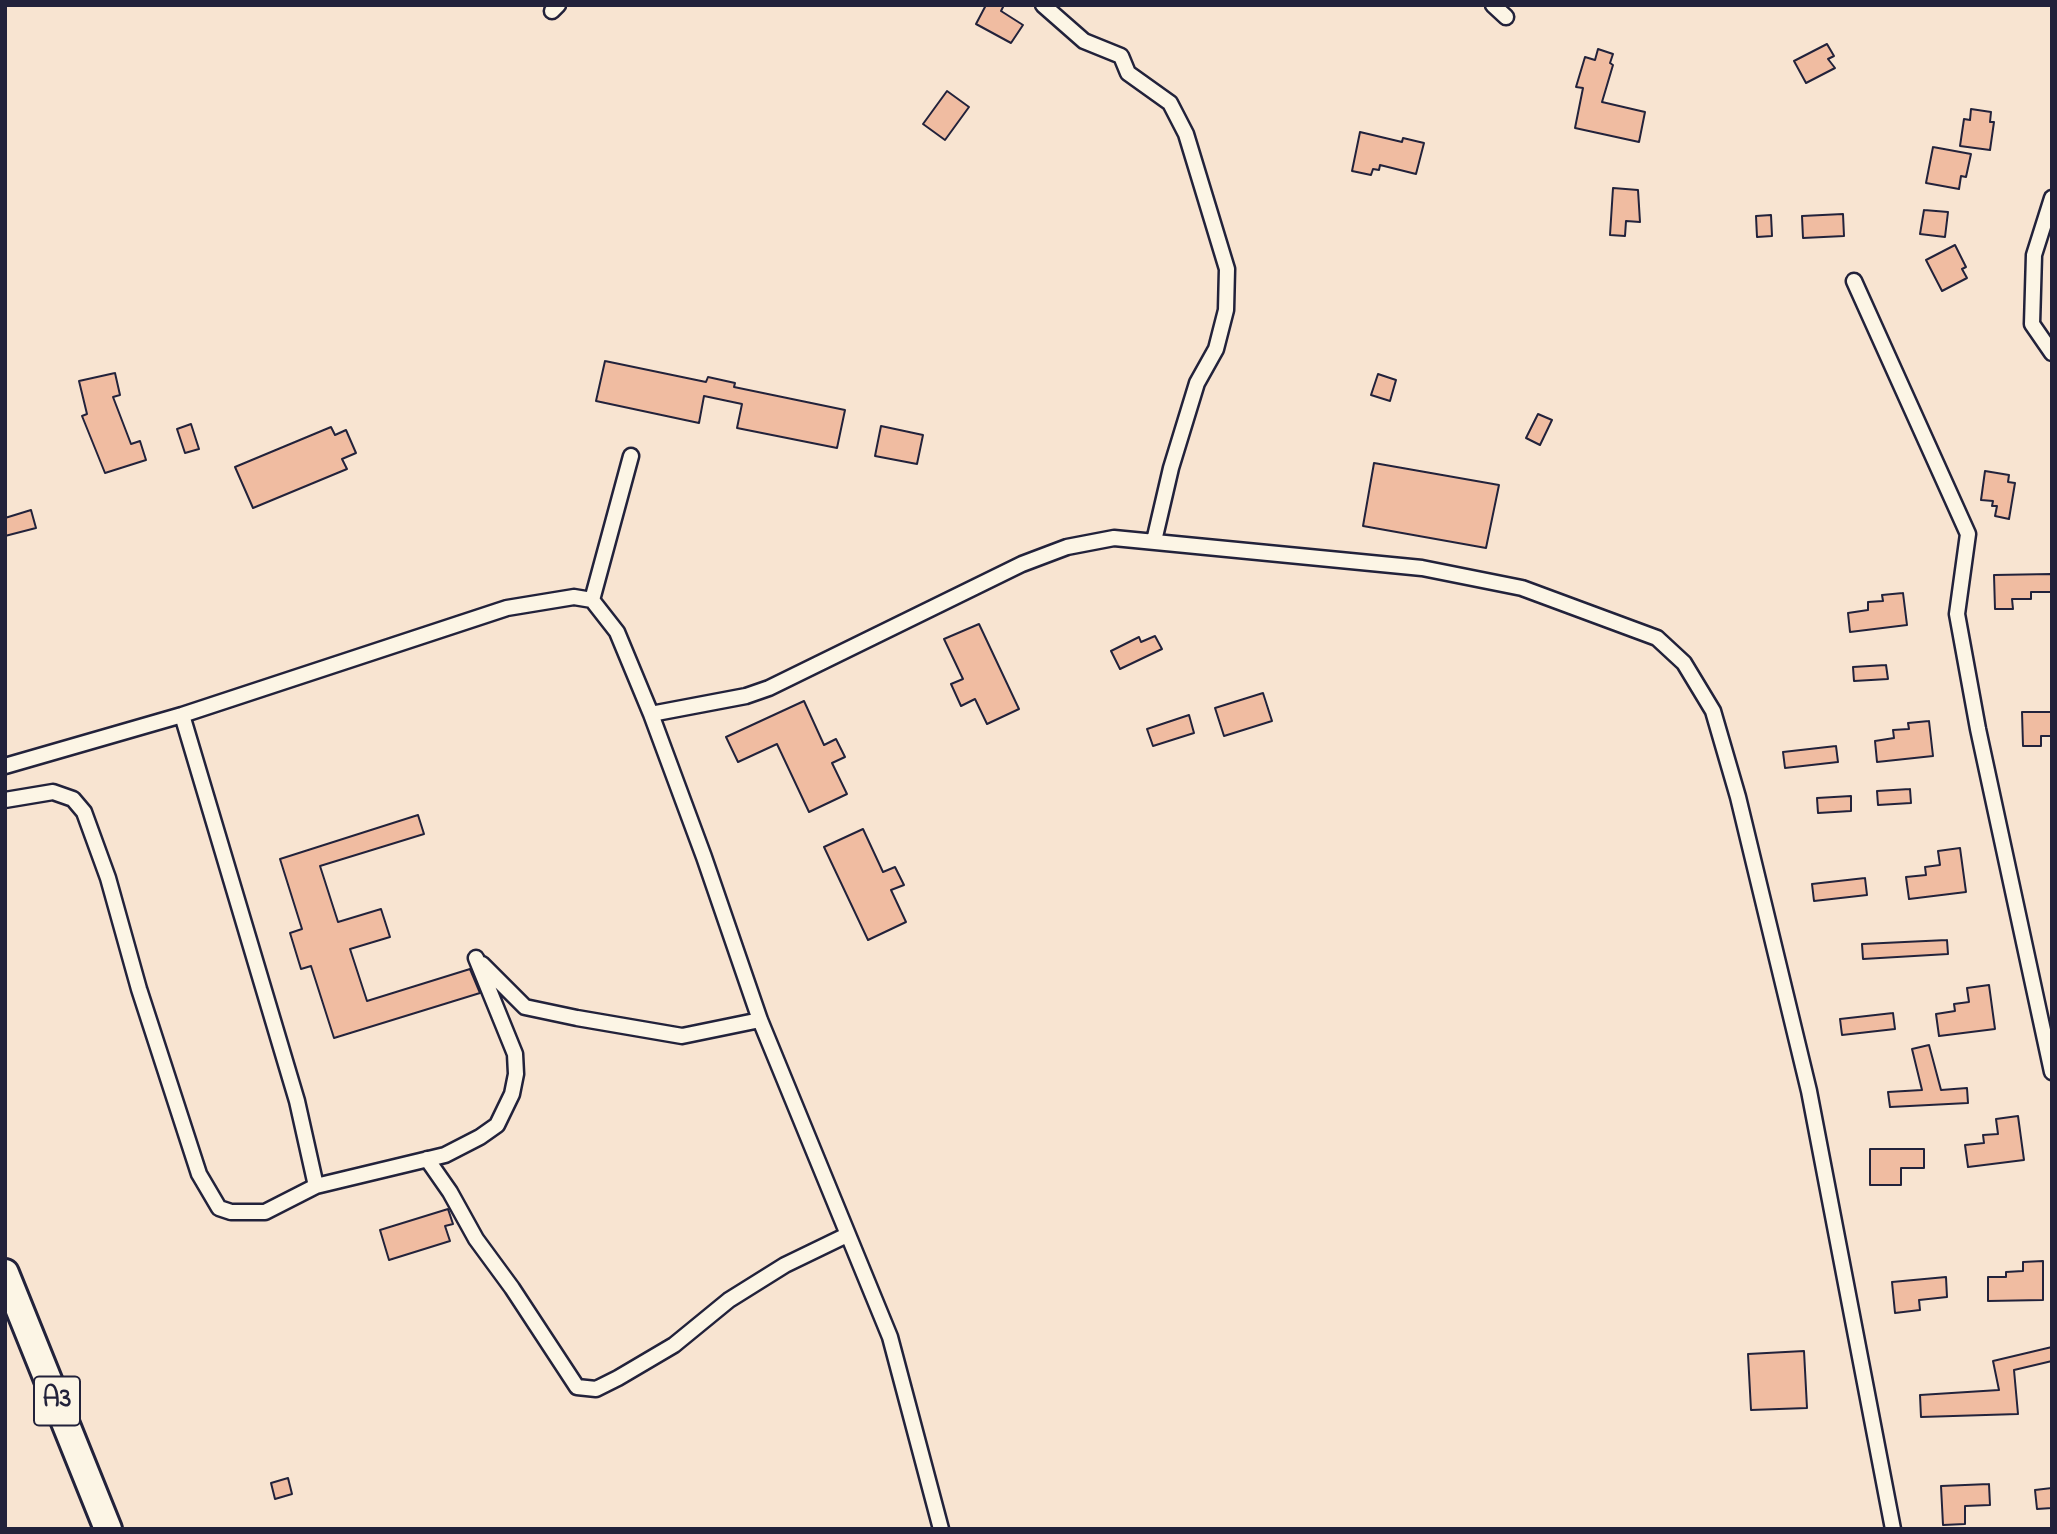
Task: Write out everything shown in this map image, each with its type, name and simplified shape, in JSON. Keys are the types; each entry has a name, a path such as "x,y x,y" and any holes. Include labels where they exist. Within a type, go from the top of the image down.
{"highway":[{"name":"A3","path":"5,1273 108,1529"}],"street":[{"path":"1043,5 1084,40 1121,56 1128,74 1170,103 1186,134 1227,269 1226,310 1216,349 1197,383 1171,468 1154,541"},
{"path":"1493,5 1506,17"},
{"path":"2052,198 2034,255 2032,324 2052,353"},
{"path":"1854,281 1968,534 1957,614 1978,729 2052,1072"},
{"path":"592,600 631,456"},
{"path":"650,714 746,696 769,688 1022,564 1067,547 1114,538 1422,568 1522,588 1657,638 1691,673 1713,711 1738,797 1809,1091 1893,1529"},
{"path":"5,766 183,715 507,608 574,597 592,600 617,632 704,857 760,1020 890,1337 941,1529"},
{"path":"183,715 297,1101 316,1186"},
{"path":"5,800 53,792 73,799 84,812 108,878 139,989 199,1174 219,1208 250,1214 265,1212 316,1186 427,1159 480,1137 497,1125 507,1108 514,1084 515,1055 476,958 525,1007 682,1036 760,1020"},
{"path":"427,1159 450,1192 476,1239 512,1288 577,1387 596,1389 618,1378 674,1345 729,1300 785,1265 847,1235"}],"building":[{"path":"986,5 1004,5 1001,11 1023,25 1011,43 976,24"},
{"path":"1827,44 1834,56 1828,59 1835,68 1806,83 1794,61"},
{"path":"1598,49 1613,54 1610,63 1613,65 1602,102 1645,112 1639,142 1575,128 1583,88 1576,87 1585,57 1595,60"},
{"path":"947,91 969,107 945,140 923,124"},
{"path":"1971,109 1991,112 1990,122 1994,122 1990,150 1960,146 1964,119 1970,120"},
{"path":"1360,132 1402,142 1403,138 1424,143 1416,174 1380,165 1379,170 1373,169 1371,175 1352,171"},
{"path":"1933,147 1971,154 1966,177 1961,176 1959,189 1926,183"},
{"path":"1613,188 1638,190 1640,222 1626,221 1625,236 1610,235"},
{"path":"1924,210 1948,212 1945,237 1920,234"},
{"path":"1843,214 1844,236 1803,238 1802,216"},
{"path":"1771,215 1772,236 1757,237 1756,216"},
{"path":"1955,245 1966,267 1962,269 1967,278 1942,291 1926,260"},
{"path":"605,361 706,382 708,377 735,383 734,387 845,410 837,448 737,428 742,404 704,396 699,423 596,401"},
{"path":"115,373 120,395 113,397 131,444 140,441 146,460 105,473 82,416 87,414 79,381"},
{"path":"1378,374 1396,380 1390,401 1371,395"},
{"path":"1538,414 1552,420 1540,445 1526,438"},
{"path":"191,424 199,449 185,453 177,429"},
{"path":"881,426 923,435 917,464 875,456"},
{"path":"331,427 335,435 346,430 356,453 342,459 347,469 253,508 235,467"},
{"path":"1374,463 1499,485 1486,548 1363,526"},
{"path":"1985,471 2009,475 2008,482 2015,483 2009,519 1995,516 1997,506 1992,506 1993,501 1981,500"},
{"path":"31,510 36,528 5,536 5,518"},
{"path":"2051,574 2051,592 2031,592 2031,599 2012,599 2013,609 1995,609 1994,575"},
{"path":"1903,593 1907,625 1850,632 1848,613 1868,610 1868,602 1883,601 1882,595"},
{"path":"979,624 1019,709 987,724 975,699 961,706 951,684 963,679 944,639"},
{"path":"1155,636 1162,649 1120,669 1111,651 1139,637 1141,642"},
{"path":"1886,665 1888,679 1854,681 1853,667"},
{"path":"1263,693 1272,721 1224,736 1215,708"},
{"path":"804,701 824,745 836,739 845,757 832,763 847,794 809,812 777,744 738,762 726,737"},
{"path":"2022,712 2052,712 2052,736 2041,736 2041,746 2023,746"},
{"path":"1189,715 1194,733 1153,746 1147,729"},
{"path":"1929,721 1933,756 1877,762 1875,741 1894,738 1893,730 1909,729 1908,723"},
{"path":"1836,746 1838,762 1785,768 1783,752"},
{"path":"1910,789 1911,803 1878,805 1877,791"},
{"path":"1851,796 1851,811 1818,813 1817,798"},
{"path":"418,815 424,834 320,866 338,922 381,909 390,937 350,949 367,1001 470,969 480,993 334,1038 311,966 301,969 290,933 302,929 280,859"},
{"path":"863,829 883,872 895,867 904,885 891,890 906,922 868,940 824,847"},
{"path":"1960,848 1966,892 1909,899 1906,877 1926,875 1925,867 1940,865 1938,851"},
{"path":"1865,878 1867,895 1814,901 1812,884"},
{"path":"1947,940 1948,954 1863,959 1862,944"},
{"path":"1989,985 1995,1029 1939,1036 1936,1014 1955,1011 1954,1004 1969,1002 1967,988"},
{"path":"1893,1013 1895,1029 1842,1035 1840,1019"},
{"path":"1929,1045 1941,1090 1967,1088 1968,1103 1890,1107 1888,1092 1922,1090 1912,1049"},
{"path":"2018,1116 2024,1160 1968,1167 1965,1145 1984,1143 1983,1135 1998,1134 1996,1119"},
{"path":"1870,1149 1924,1149 1924,1168 1901,1168 1901,1185 1870,1185"},
{"path":"448,1209 453,1224 445,1226 450,1241 389,1260 380,1230"},
{"path":"2043,1261 2043,1300 1988,1301 1988,1277 2006,1277 2006,1272 2023,1271 2023,1262"},
{"path":"1946,1277 1947,1297 1919,1300 1920,1310 1895,1313 1892,1282"},
{"path":"2052,1347 2052,1361 2014,1370 2018,1414 1921,1417 1920,1395 1999,1390 1993,1361"},
{"path":"1804,1351 1807,1408 1751,1410 1748,1354"},
{"path":"288,1478 292,1494 275,1499 271,1483"},
{"path":"1989,1484 1990,1505 1965,1506 1965,1524 1943,1525 1941,1486"},
{"path":"2052,1488 2052,1508 2037,1509 2035,1490"}]}
